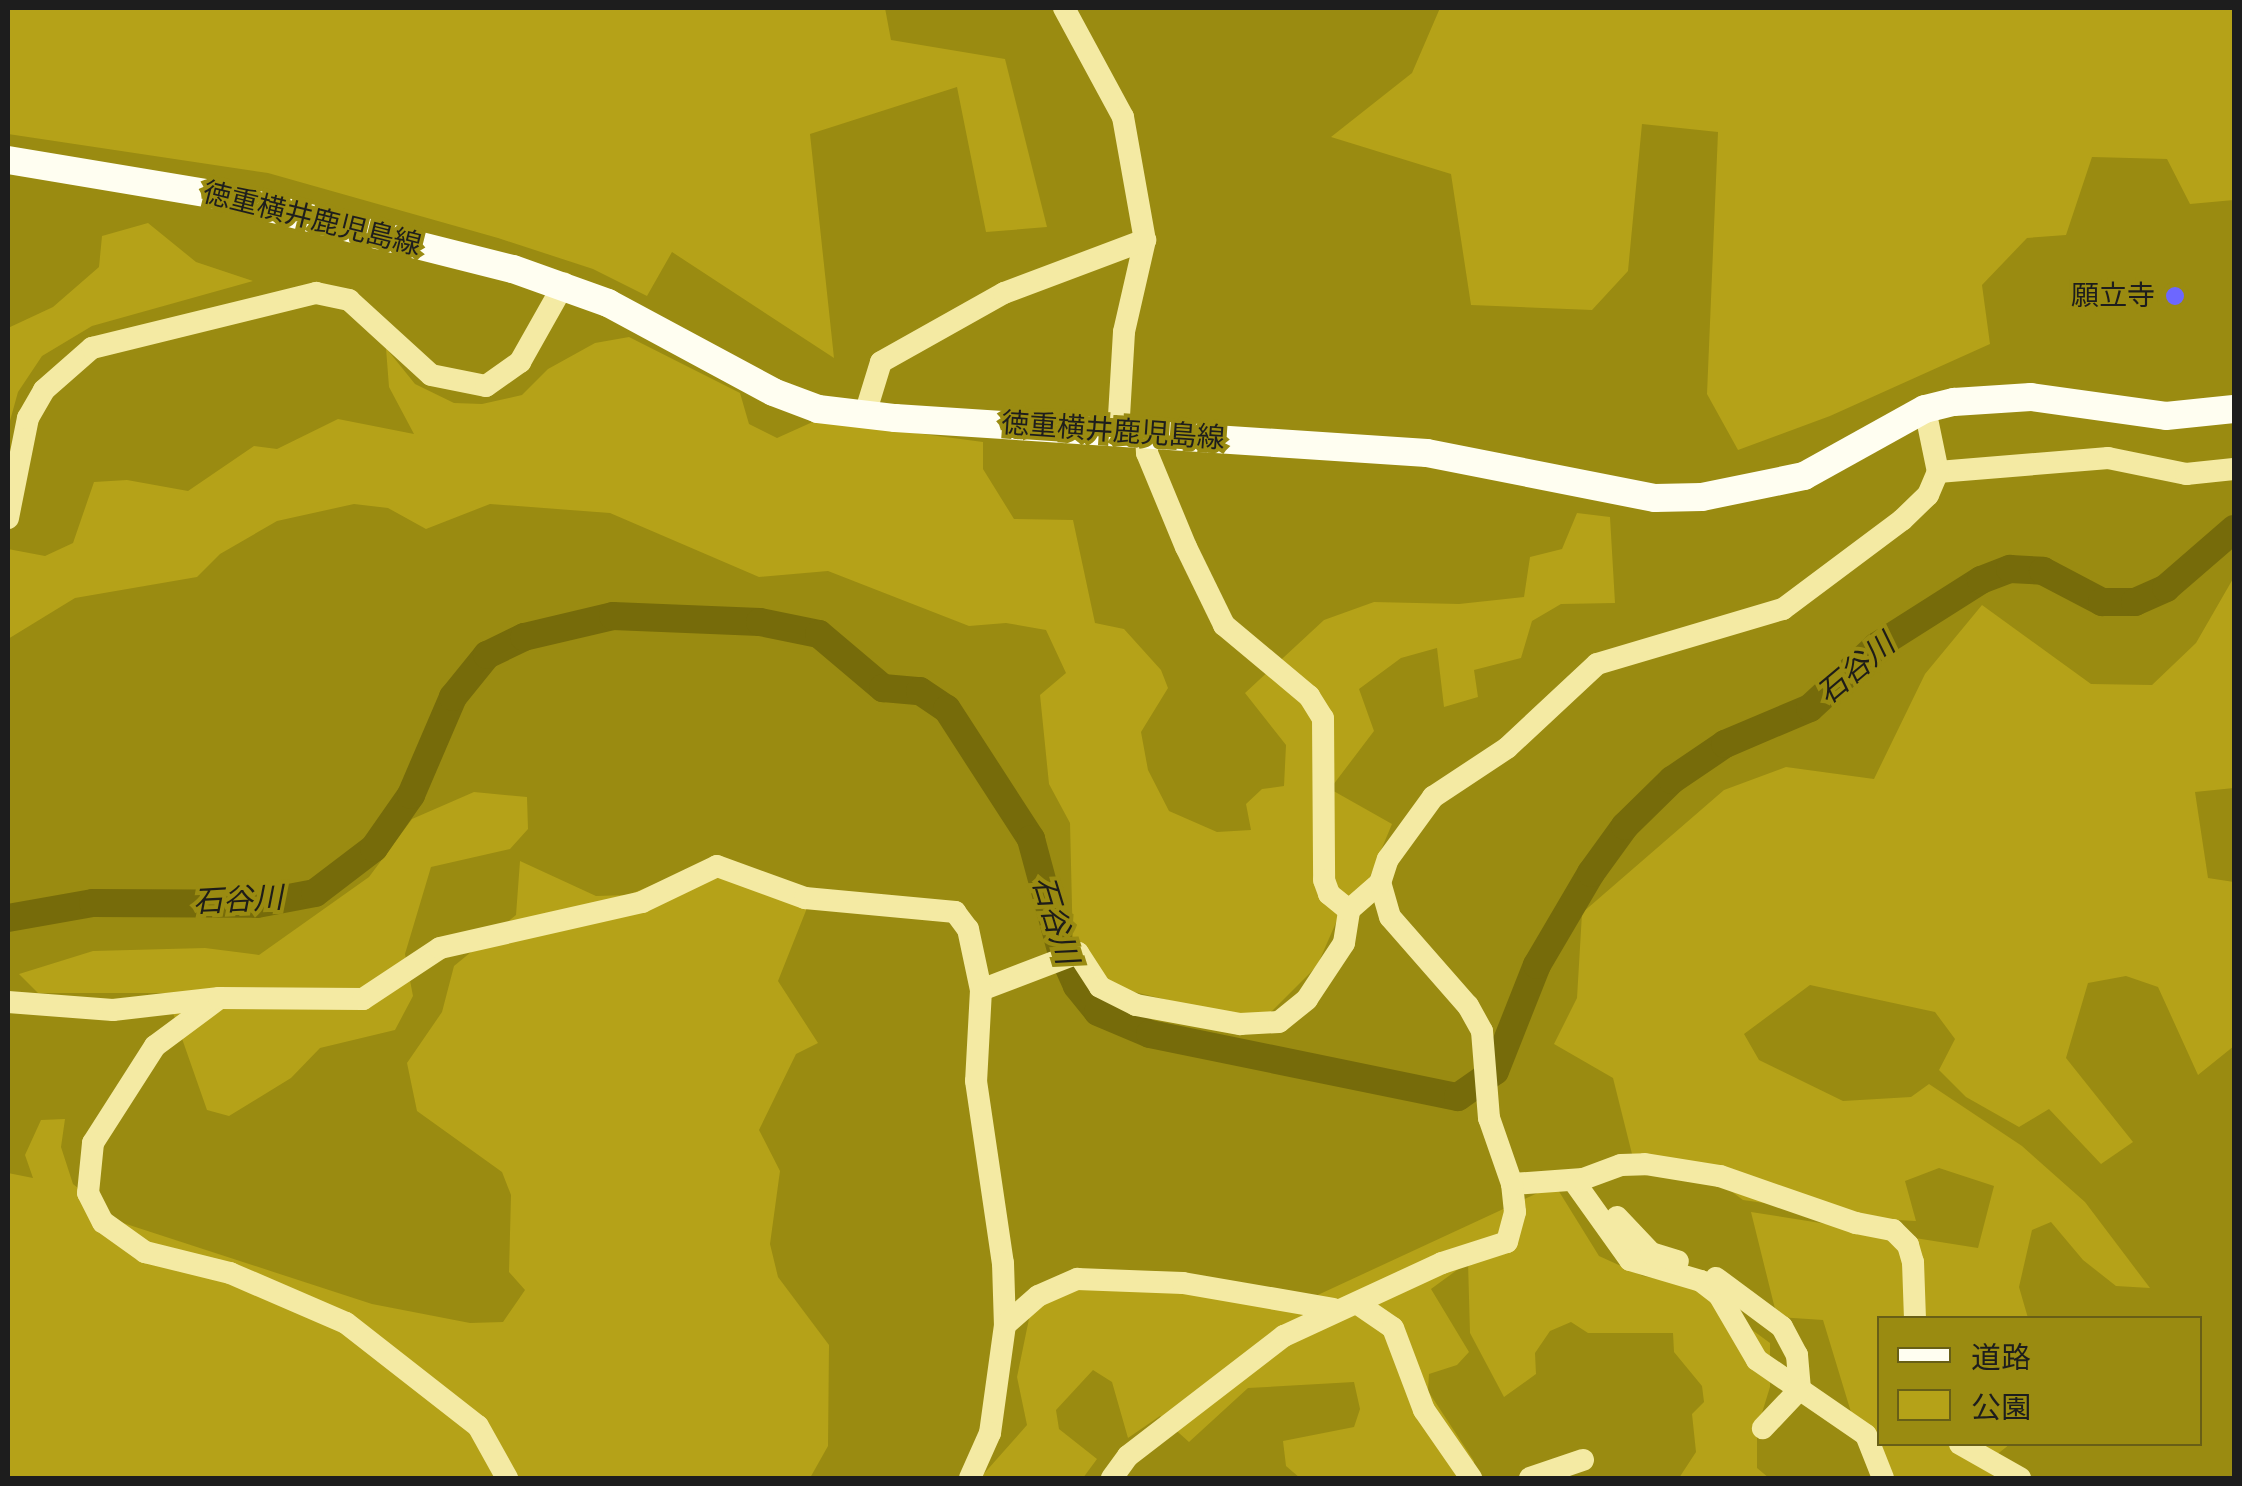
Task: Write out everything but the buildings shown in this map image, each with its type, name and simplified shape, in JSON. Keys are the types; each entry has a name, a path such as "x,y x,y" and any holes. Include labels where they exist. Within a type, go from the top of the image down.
{"main road":[{"name":"徳重横井鹿児島線","path":"8,160 218,194 564,284 774,392 818,409 1428,452 1616,492 1702,498 1804,476 1924,410 1997,396 2139,416 2234,409"}],"street":[{"path":"1064,8 1123,117 1145,240 1124,332 1132,432 1148,452 1186,547 1224,625 1309,696 1322,718 1324,880 1329,894 1349,910"},
{"path":"865,414 881,362 1004,293 1145,240"},
{"path":"8,518 28,418 44,390 92,348 316,293 349,300 432,375 486,386 520,362 564,284"},
{"path":"980,990 1053,959 1078,953 1100,987 1136,1004 1262,1025 1294,1013 1344,943 1349,910 1380,883 1388,859 1432,797 1507,748 1573,680 1622,656 1783,609 1928,496 1938,472 1936,440 1924,410"},
{"path":"1938,472 2108,458 2186,474 2234,469"},
{"path":"8,1002 113,1010 220,998 363,1000 440,948 642,902 717,866 806,898 954,912 968,929 980,990 976,1081 999,1228 1004,1326 990,1433 970,1478"},
{"path":"1112,1478 1128,1456 1269,1347 1332,1309 1358,1304 1442,1262 1507,1242 1515,1212 1512,1184 1496,1150 1488,1061 1468,1006 1399,931 1380,883"},
{"path":"220,998 155,1046 93,1143 88,1192 103,1222 146,1252 230,1273 346,1323 478,1426 508,1478"},
{"path":"1512,1184 1582,1178 1645,1164 1720,1176 1805,1208 1893,1230 1908,1245 1913,1262 1915,1316"},
{"path":"1582,1178 1630,1260 1702,1280 1720,1295 1757,1360 1866,1435 1883,1478"},
{"path":"1582,1178 1628,1235 1651,1252 1705,1270 1782,1327 1797,1355 1800,1389 1763,1428"},
{"path":"1004,1326 1038,1296 1077,1279 1183,1283 1332,1309"},
{"path":"1358,1304 1393,1328 1424,1410 1471,1478"},
{"path":"1964,1446 2020,1478"},
{"path":"1530,1478 1583,1460"}],"green space":[{"path":"8,8 885,8 891,40 1005,59 1047,227 986,232 957,87 810,134 834,358 672,252 647,296 593,269 498,238 268,173 8,134"},
{"path":"1440,8 2234,8 2234,200 2190,204 2167,159 2092,157 2066,235 2027,238 1982,285 1990,344 1830,416 1738,450 1707,394 1718,132 1642,124 1628,271 1592,310 1471,305 1451,174 1331,137 1412,73"},
{"path":"148,223 196,262 253,281 92,326 42,356 18,392 8,428 8,328 53,307 99,267 102,236"},
{"path":"629,337 740,393 749,424 777,438 817,420 983,442 983,469 1014,519 1073,520 1095,623 1124,629 1161,670 1168,688 1141,732 1148,770 1169,811 1217,832 1251,830 1246,804 1262,789 1284,786 1286,745 1245,693 1324,620 1374,602 1459,604 1524,597 1530,557 1562,549 1577,513 1610,517 1615,603 1561,604 1532,621 1521,658 1474,670 1478,697 1444,707 1437,648 1401,658 1359,689 1374,731 1330,789 1392,824 1364,891 1345,902 1317,966 1268,1015 1243,1018 1126,990 1091,972 1073,948 1070,823 1049,784 1040,695 1066,673 1046,630 1006,623 969,626 828,571 759,577 610,513 490,504 426,529 388,508 354,504 277,521 220,554 197,577 75,598 8,639 8,549 45,556 73,543 94,482 127,480 188,491 254,446 277,449 338,419 414,434 389,387 386,348 415,384 454,403 482,404 522,395 548,369 595,343"},
{"path":"2234,577 2234,788 2195,792 2208,878 2234,882 2234,1046 2198,1075 2158,987 2126,976 2088,983 2066,1058 2133,1142 2101,1164 2049,1109 2019,1127 1966,1097 1939,1070 1955,1039 1935,1012 1810,985 1744,1034 1759,1060 1843,1101 1911,1097 1929,1084 2022,1146 2085,1202 2150,1288 2116,1286 2083,1260 2051,1222 2032,1230 2019,1287 2027,1316 1877,1316 1877,1446 2008,1446 1995,1456 2025,1478 1871,1478 1823,1320 1777,1317 1751,1212 1978,1248 1994,1186 1939,1168 1905,1181 1916,1221 1877,1219 1743,1200 1716,1180 1633,1158 1613,1078 1554,1044 1577,998 1582,913 1724,790 1786,767 1874,779 1925,674 1982,605 2091,684 2152,685 2196,643"},
{"path":"474,792 527,797 528,829 510,849 431,867 405,954 413,996 395,1030 320,1048 291,1078 229,1116 207,1110 166,993 38,993 19,974 93,951 205,948 259,955 369,877 412,819"},
{"path":"520,861 596,896 628,895 682,873 714,872 809,903 778,981 818,1043 796,1054 759,1130 780,1171 770,1244 778,1277 829,1345 828,1446 810,1478 8,1478 8,1173 33,1178 25,1155 41,1120 65,1119 61,1147 73,1184 120,1222 372,1304 470,1323 503,1322 525,1290 509,1272 511,1195 502,1172 417,1111 407,1063 442,1012 454,966 516,915"},
{"path":"1555,1185 1599,1256 1643,1276 1692,1286 1770,1343 1770,1387 1757,1429 1757,1468 1769,1478 1679,1478 1696,1452 1692,1414 1704,1402 1702,1386 1674,1352 1673,1333 1588,1333 1571,1322 1550,1331 1535,1353 1536,1374 1504,1397 1470,1333 1468,1262 1431,1289 1469,1352 1457,1365 1429,1374 1428,1391 1474,1461 1473,1478 1300,1478 1286,1466 1283,1441 1354,1427 1360,1409 1354,1382 1248,1388 1189,1442 1160,1416 1128,1438 1112,1382 1093,1370 1056,1410 1059,1429 1097,1459 1083,1478 980,1478 1027,1425 1017,1377 1031,1309 1072,1286 1117,1278 1294,1306"}],"waterway":[{"name":"石谷川","path":"8,918 93,903 257,904 315,893 374,848 411,795 453,697 487,655 524,637 613,616 760,622 819,634 883,688 920,691 947,709 1031,839 1061,950 1077,986 1098,1012 1150,1034 1458,1097 1495,1071 1537,965 1591,873 1625,826 1672,780 1725,744 1810,708 1877,646 1981,580 2010,569 2043,571 2102,602 2135,602 2166,588 2234,529"}],"place":[{"name":"願立寺","path":"2175,296"}]}
